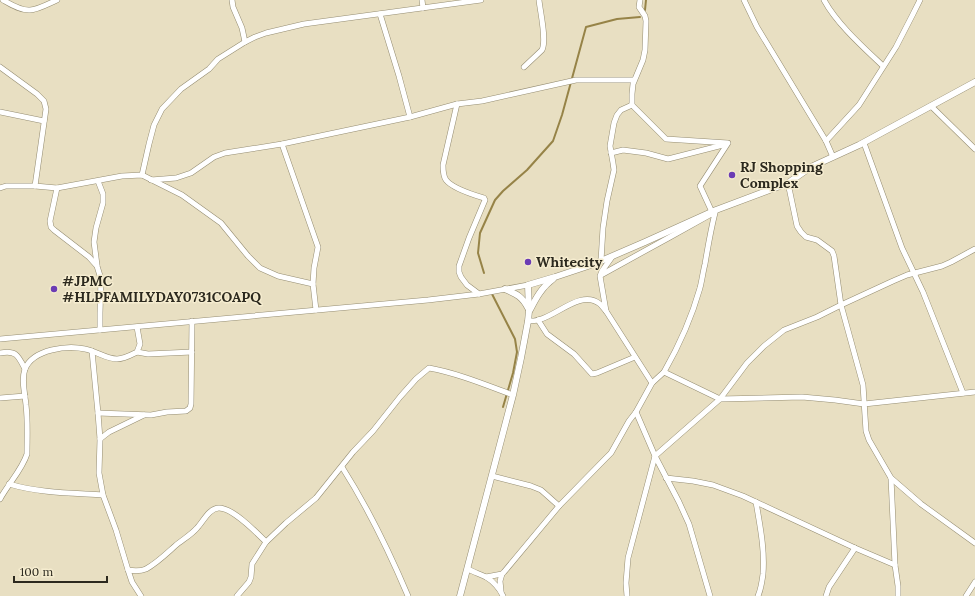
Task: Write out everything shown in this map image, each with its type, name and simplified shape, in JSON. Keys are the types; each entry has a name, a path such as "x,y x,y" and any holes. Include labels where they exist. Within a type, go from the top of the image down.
{"street":[{"path":"3,0 25,10 31,10 47,2 57,0"},
{"path":"232,0 233,7 242,28 245,42"},
{"path":"422,0 423,8"},
{"path":"142,175 150,138 162,109 181,89 209,69 218,59 245,42 255,37 304,24 481,0"},
{"path":"524,67 544,49 544,37 539,0"},
{"path":"640,0 639,8 645,16 646,21 645,50 643,60 634,80 632,106 666,139 728,143"},
{"path":"744,0 757,28 826,141 833,157"},
{"path":"824,0 830,10 851,35 883,66"},
{"path":"826,141 859,105 896,47 920,0"},
{"path":"380,14 410,117"},
{"path":"0,67 37,94 44,101 46,109 35,186"},
{"path":"151,180 176,178 191,173 214,157 225,153 282,144 410,117 457,104 482,101 576,80 634,80"},
{"path":"0,339 479,294 528,285 612,257 712,212 788,183 811,167 864,143 975,82"},
{"path":"457,104 443,165 443,172 446,180 452,186 484,198 485,200 469,238 459,272 461,278 467,285 479,294"},
{"path":"601,261 603,228 614,170 610,146 611,136 617,115 621,110 632,106"},
{"path":"931,106 975,149"},
{"path":"0,112 44,121"},
{"path":"611,153 623,150 646,153 668,159 728,143"},
{"path":"712,212 700,186 728,143"},
{"path":"864,143 902,248 923,292 963,393"},
{"path":"282,144 318,247 313,284 316,310"},
{"path":"0,188 6,186 35,186 58,188 122,176 142,175 182,195 221,223 248,256 260,268 278,276 313,284"},
{"path":"98,181 103,194 103,202 94,242 97,266 101,279 100,330"},
{"path":"788,183 797,226 806,237 817,240 832,251 841,304 863,385 866,431 869,440 891,478 921,504 975,544"},
{"path":"58,188 50,221 51,227 89,257 97,266"},
{"path":"502,594 500,581 502,574 559,506 611,453 652,384 664,372 678,347 692,316 700,287 711,229 716,212 601,275"},
{"path":"627,596 626,583 628,558 655,456 720,399 747,363 764,346 784,330 907,275 951,262 975,249"},
{"path":"606,312 600,281 602,271 612,257"},
{"path":"529,311 537,295 546,284 555,277"},
{"path":"460,596 513,395 528,321 528,285"},
{"path":"504,289 521,297 529,311"},
{"path":"528,321 538,320 554,314 580,300 591,300 600,304 652,384"},
{"path":"538,320 547,334 574,354 592,374 635,357"},
{"path":"98,413 151,415 186,411 190,408 192,321"},
{"path":"137,326 140,344 137,352"},
{"path":"0,499 25,462 27,454 24,379 25,369 30,361 41,354 63,347 86,349 118,359 137,352 148,354 192,352"},
{"path":"92,351 100,439 99,473 103,495 116,530 132,582 141,596"},
{"path":"0,353 8,352 17,355 25,369"},
{"path":"237,596 249,582 252,564 266,542 316,498 400,397 416,379 429,368 440,370 513,395"},
{"path":"664,372 720,399 802,397 864,404 975,392"},
{"path":"0,398 25,396"},
{"path":"636,412 655,456 689,524 710,596"},
{"path":"100,439 109,432 145,414"},
{"path":"342,467 358,492 370,515 408,596"},
{"path":"492,476 541,490 559,506"},
{"path":"666,478 713,485 743,496 895,565"},
{"path":"891,478 898,596"},
{"path":"9,484 42,491 103,495"},
{"path":"756,502 764,562 762,584 758,596"},
{"path":"128,570 140,571 146,569 165,556 175,546 196,530 209,513 215,509 227,510 240,518 266,542"},
{"path":"826,596 829,586 855,548"},
{"path":"468,569 486,577 502,594"},
{"path":"486,577 502,574"},
{"path":"966,596 975,582"}],"waterway":[{"path":"645,10 646,0"},
{"path":"484,273 478,253 480,233 495,200 527,170 553,141 562,115 586,27 617,19 640,17"},
{"path":"492,294 515,339 517,352 513,373 503,407"}],"place":[{"name":"RJ Shopping Complex","path":"732,175"},
{"name":"Whitecity","path":"528,262"},
{"name":"#JPMC #HLPFAMILYDAY0731COAPQ","path":"54,289"}]}
